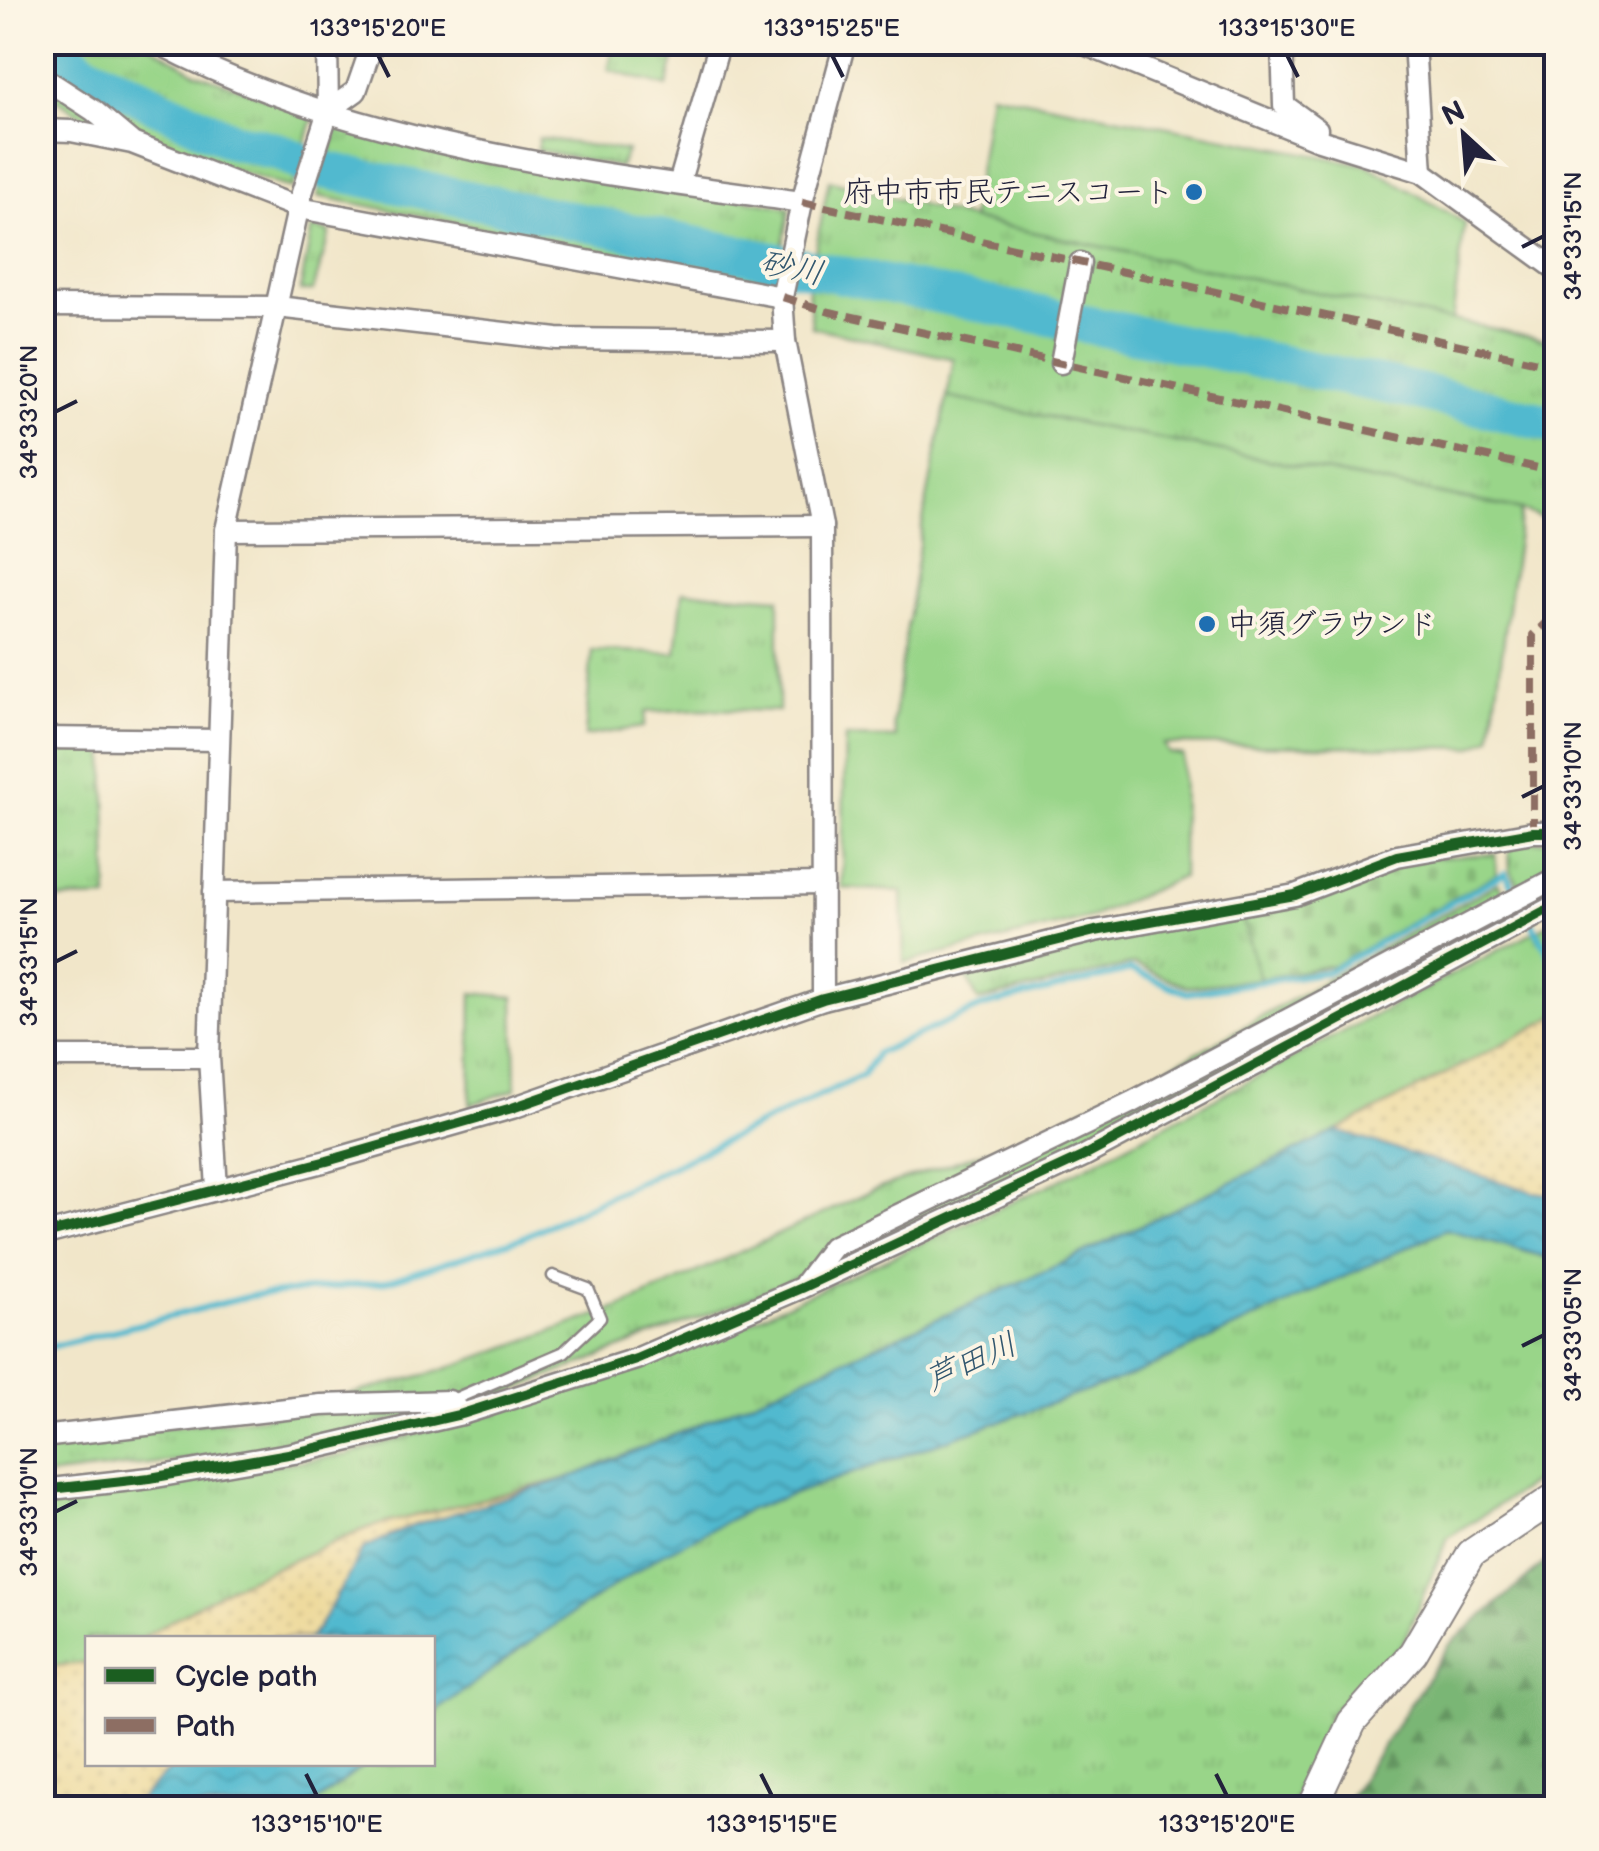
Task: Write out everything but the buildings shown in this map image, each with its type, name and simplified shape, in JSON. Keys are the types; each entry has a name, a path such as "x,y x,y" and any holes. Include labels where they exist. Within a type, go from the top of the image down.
{"street":[{"path":"156,42 196,64 272,96 460,147 802,202"},
{"path":"218,1190 208,1057 226,530 300,202 328,112 327,42"},
{"path":"328,112 356,91 373,42"},
{"path":"679,184 720,42"},
{"path":"823,998 822,526 784,341 782,297 802,202 845,42"},
{"path":"1079,42 1316,139 1422,172 1556,269"},
{"path":"1282,42 1284,106 1317,129 1316,139"},
{"path":"1414,42 1422,172"},
{"path":"42,77 94,110 132,143"},
{"path":"42,130 71,131 132,143 300,202 782,297"},
{"path":"1061,363 1080,263"},
{"path":"42,306 277,307 557,340 784,341"},
{"path":"226,530 822,526"},
{"path":"42,738 218,740"},
{"path":"42,1235 512,1108 823,998 1095,931 1294,895 1397,856 1532,832 1556,832"},
{"path":"801,1288 832,1247 1132,1102 1556,878"},
{"path":"214,892 823,884"},
{"path":"42,1490 150,1478 294,1453 636,1359 801,1288 1084,1156 1556,906"},
{"path":"42,1057 208,1057"},
{"path":"42,1438 321,1404 456,1408"},
{"path":"1312,1808 1352,1722 1413,1652 1470,1554 1556,1498"}],"lane":[{"path":"456,1408 564,1352 600,1318 588,1289 553,1276"}],"green space":[{"path":"42,43 147,43 197,73 314,114 292,189 94,123 43,91"},
{"path":"601,43 678,43 667,87 608,70 613,46"},
{"name":"府中市市民テニスコート","path":"990,93 1367,165 1465,223 1452,321 971,219"},
{"path":"339,121 790,208 775,286 318,196"},
{"path":"539,138 627,151 620,167 537,150"},
{"path":"829,180 971,219 1556,342 1556,524 1521,510 947,397 954,359 812,327 808,288"},
{"path":"312,228 330,232 313,291 300,291"},
{"name":"中須グラウンド","path":"947,397 1521,510 1491,737 1471,748 1163,744 1169,753 1183,755 1182,877 1089,918 904,963 902,891 842,888 845,737 896,738 893,723 922,525"},
{"path":"683,591 779,598 779,711 646,712 644,727 585,736 592,650 676,653"},
{"path":"42,748 105,748 108,898 43,900"},
{"path":"1556,841 1556,896 1533,907 1510,871 1509,842"},
{"path":"1495,854 1497,874 1335,965 1260,979 1242,917 1404,860"},
{"path":"1498,883 1515,916 1071,1152 758,1295 506,1393 271,1450 43,1476 42,1439 263,1417 440,1371 628,1304 874,1190 1024,1138 1206,1048"},
{"path":"1242,917 1260,979 1187,987 1134,964 978,1001 965,972 1115,934"},
{"path":"1556,920 1556,1016 1337,1131 1063,1263 689,1429 572,1477 370,1527 228,1588 144,1636 85,1636 85,1663 43,1667 42,1497 346,1455 631,1369 744,1324 1056,1182"},
{"path":"472,993 514,997 516,1089 470,1105"},
{"path":"1446,1229 1556,1260 1556,1468 1448,1537 1402,1645 1330,1714 1291,1808 303,1808 363,1766 435,1766 435,1712 541,1634 662,1554 750,1509 1138,1373"},
{"path":"1556,1553 1556,1808 1342,1808 1449,1645"}],"sand":[{"path":"1556,1016 1556,1195 1533,1192 1337,1131"},
{"path":"572,1477 410,1527 364,1548 310,1636 144,1636 228,1588 370,1527"},
{"path":"85,1663 85,1766 173,1766 131,1808 43,1808 43,1667"}],"water":[{"name":"芦田川","path":"1337,1131 1533,1192 1556,1195 1556,1260 1446,1229 1138,1373 750,1509 662,1554 541,1634 435,1712 435,1636 310,1636 364,1548 410,1527 572,1477 1063,1263"},
{"path":"173,1766 363,1766 303,1808 131,1808"}],"waterway":[{"name":"砂川","path":"53,42 84,70 231,140 280,152 314,168 1415,391 1556,425"},
{"path":"42,1349 251,1296 385,1282 521,1238 863,1075 877,1053 984,1006 1131,970 1187,993 1327,972 1505,873 1556,967"}],"marked path":[{"path":"802,202 1556,366"},
{"path":"782,297 830,312 1556,472"},
{"path":"1533,832 1533,635 1556,613"}],"cycle path":[{"path":"42,1235 512,1108 823,999 1095,931 1295,895 1397,856 1533,832 1556,832"},
{"path":"42,1490 150,1478 294,1453 462,1414 636,1359 801,1288 1084,1156 1556,905"}],"place":[{"name":"府中市市民テニスコート","path":"1194,192"},
{"name":"中須グラウンド","path":"1207,624"}]}
